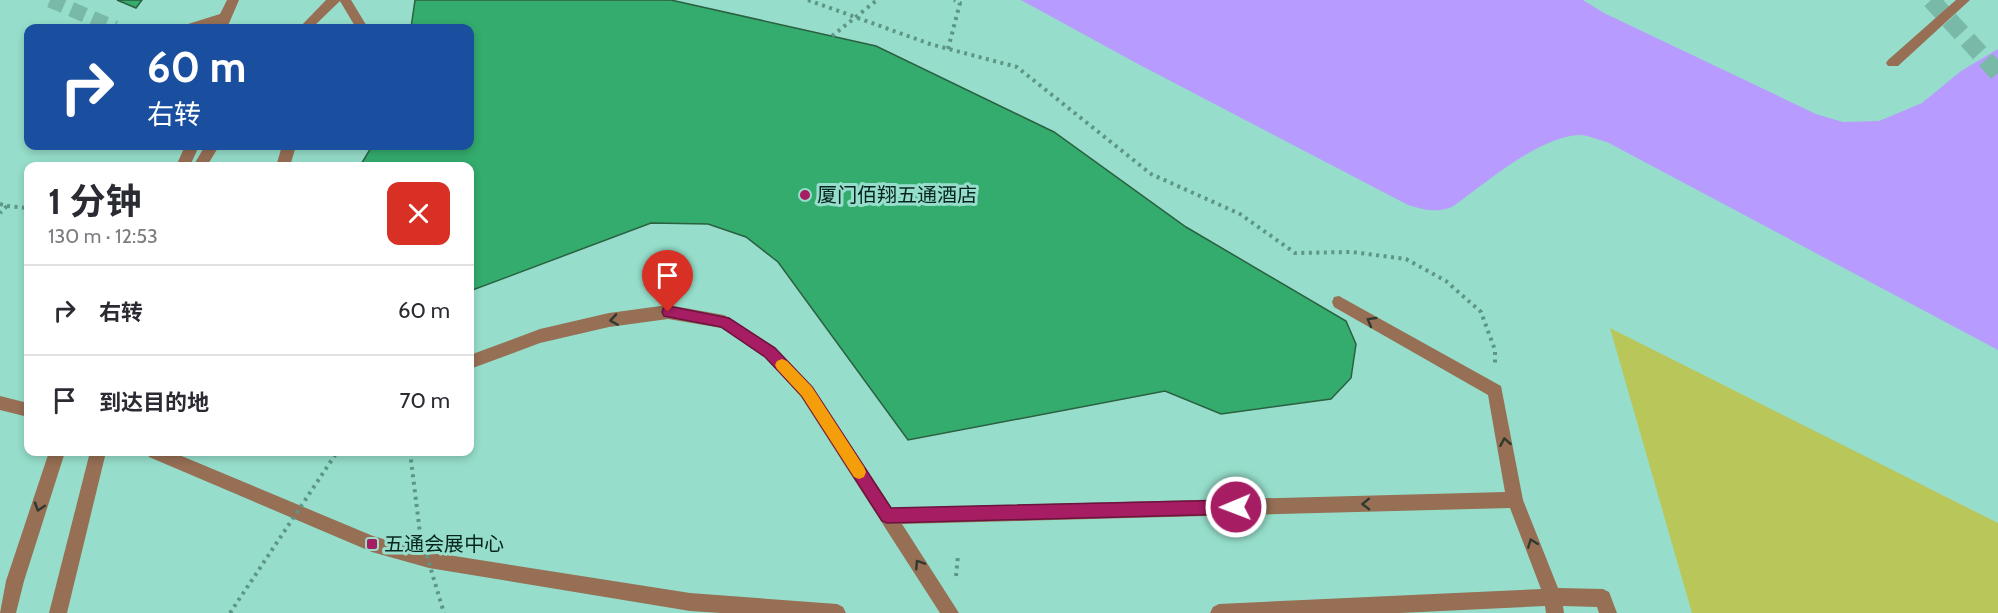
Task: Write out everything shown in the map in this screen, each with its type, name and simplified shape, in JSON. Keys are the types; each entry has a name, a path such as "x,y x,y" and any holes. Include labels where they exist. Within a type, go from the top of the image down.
{"street":[{"path":"222,23 233,0"},
{"path":"309,24 334,0"},
{"path":"345,0 360,24"},
{"path":"1893,63 1965,0"},
{"path":"1339,302 1495,391 1515,500 1554,605"},
{"path":"474,361 540,336 609,320 668,312 724,322 770,352 807,392 950,613"},
{"path":"0,403 24,409"},
{"path":"7,613 15,581 56,456"},
{"path":"58,613 97,456"},
{"path":"164,456 372,544 429,560 690,602 837,613"},
{"path":"887,516 1515,500"},
{"path":"1219,613 1554,605 1606,606"}],"path":[{"path":"808,0 948,49 1017,67 1151,174 1240,214 1295,253 1352,252 1406,259 1446,281 1481,312 1495,350 1495,391"},
{"path":"832,36 878,0"},
{"path":"948,49 960,3 954,0"},
{"path":"0,204 24,208"},
{"path":"0,213 7,206"},
{"path":"230,613 334,456"},
{"path":"410,456 420,533 444,613"}],"green space":[{"path":"1610,328 1998,523 1998,613 1692,613"}],"shaded area":[{"path":"1021,0 1583,0 1604,13 1816,114 1843,122 1879,121 1922,103 1961,71 1998,49 1998,350 1607,142 1583,135 1564,137 1530,152 1452,207 1435,210 1419,208 1408,205 1138,64"}],"building":[{"path":"117,0 142,0 136,8"},
{"name":"厦门佰翔五通酒店","path":"415,0 671,0 876,46 1054,132 1186,227 1346,321 1356,344 1351,378 1331,399 1221,414 1165,391 908,440 778,262 746,237 708,224 651,223 474,289 474,162 362,162 370,150 474,150 474,24 412,24"}],"tunnel":[{"path":"50,0 106,24"},
{"path":"1931,0 1998,73"}],"slow traffic":[{"path":"782,365 807,392 859,472"}],"place":[{"name":"厦门佰翔五通酒店","path":"805,195"},
{"name":"五通会展中心","path":"372,544"}],"route":[{"path":"668,312 724,322 770,352 807,392 887,516 1236,507"}]}
